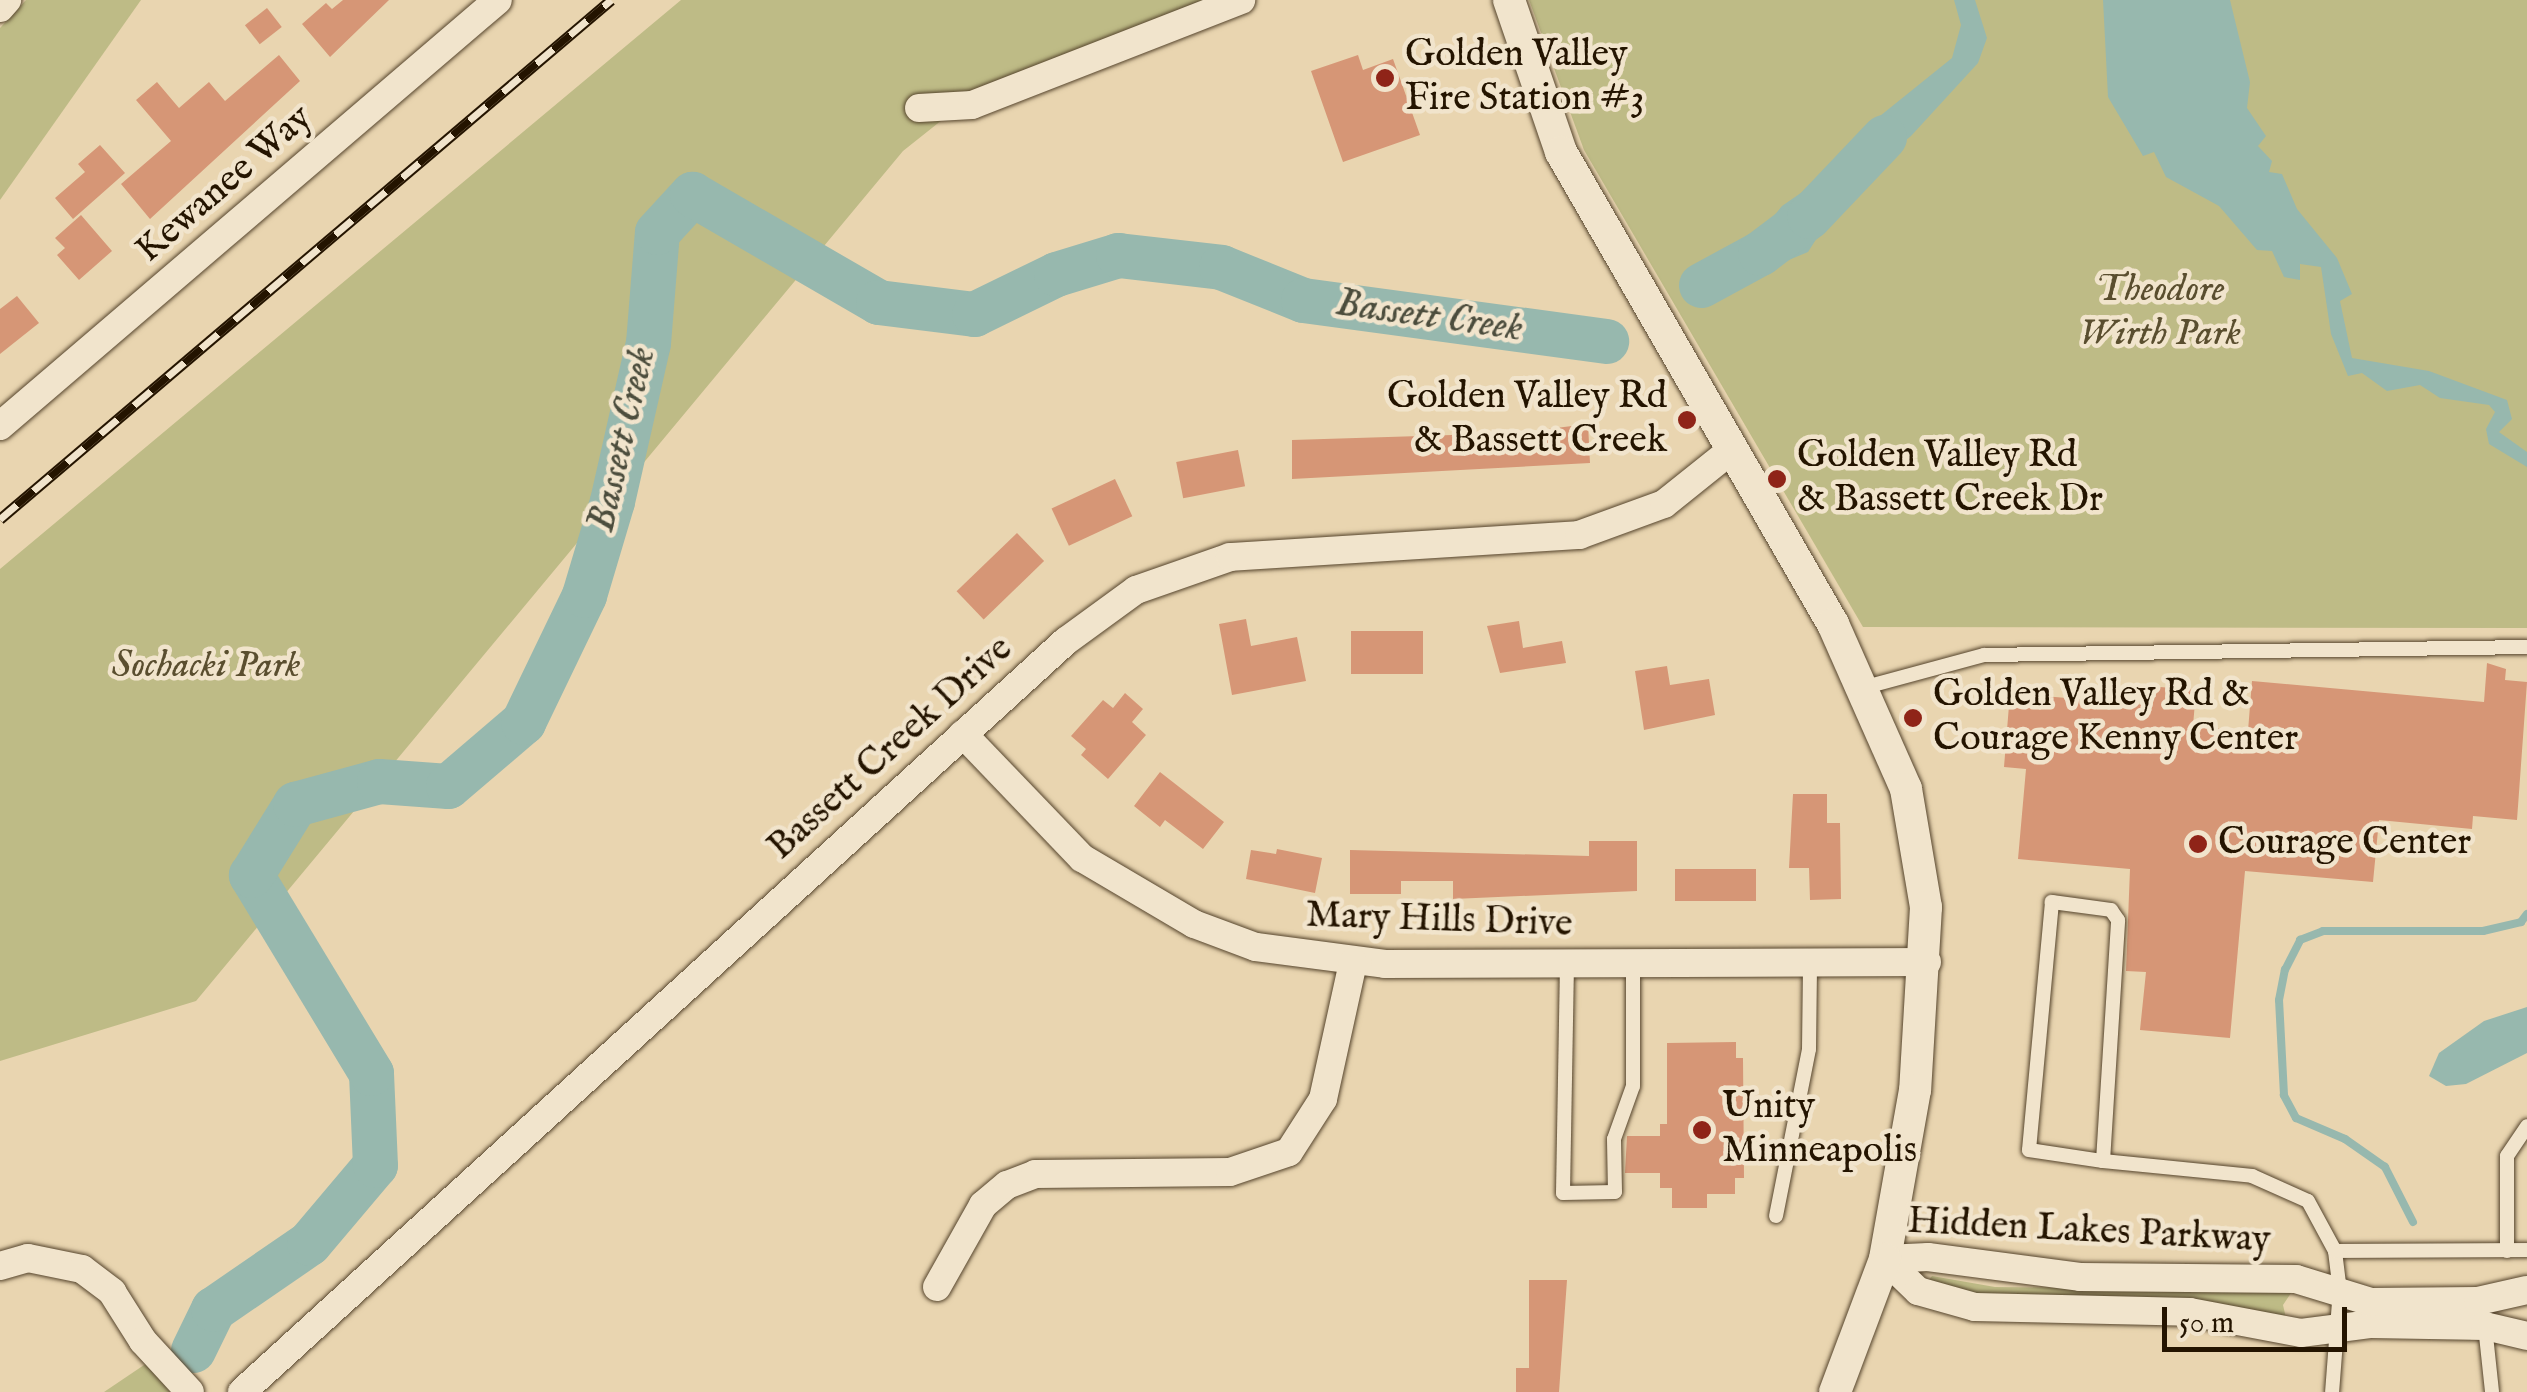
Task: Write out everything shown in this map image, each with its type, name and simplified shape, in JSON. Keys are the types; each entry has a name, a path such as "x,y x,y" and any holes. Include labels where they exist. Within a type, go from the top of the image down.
{"street":[{"path":"0,8 7,0"},
{"name":"Kewanee Way","path":"0,426 498,0"},
{"path":"920,108 972,106 1241,0"},
{"path":"1509,0 1562,152 1866,687 1906,789 1924,888 1927,962 1915,1090 1885,1259 1835,1392"},
{"name":"Bassett Creek Drive","path":"242,1392 1096,617 1182,570 1280,553 1578,535 1664,504 1730,452"},
{"name":"Mary Hills Drive","path":"963,734 1033,814 1082,858 1136,894 1194,924 1256,946 1353,962 1633,965 1927,962"},
{"path":"936,1287 983,1206 1006,1186 1035,1174 1230,1172 1289,1152 1323,1099 1353,962"},
{"name":"Hidden Lakes Parkway","path":"1885,1259 1928,1257 2080,1277 2296,1279 2340,1288 2370,1302 2481,1314 2527,1336"},
{"path":"0,1266 28,1258 82,1270 112,1292 190,1392"},
{"name":"Hidden Lakes Parkway","path":"1885,1259 1918,1291 1974,1306 2190,1312 2301,1333 2481,1314 2527,1290"}],"lane":[{"path":"1866,687 1984,654 2527,648"},
{"path":"2103,1161 2118,920 2111,910 2052,902 2029,1150 2103,1161 2252,1176 2285,1185 2308,1201 2334,1251 2340,1288 2332,1392"},
{"path":"1776,1216 1809,1050 1810,962"},
{"path":"1567,964 1563,1193 1614,1192 1614,1139 1633,1086 1633,965"},
{"path":"2506,1251 2506,1156 2527,1126"},
{"path":"2334,1251 2527,1250"},
{"path":"2481,1314 2492,1392"}],"green space":[{"path":"26,0 141,0 0,200 0,28"},
{"name":"Sochacki Park","path":"681,0 1218,0 981,89 903,151 196,1001 0,1061 0,569"},
{"name":"Theodore Wirth Park","path":"1529,0 2527,0 2527,628 1863,627 1584,150"},
{"path":"1932,1276 1995,1287 2293,1290 2283,1305 2286,1318 1992,1302 1928,1281"},
{"path":"147,1363 170,1392 104,1392"}],"water":[{"path":"1954,0 1975,0 1987,38 1978,63 1911,136 1849,186 1838,174 1861,151 1875,120 1952,58 1961,25"},
{"path":"2103,0 2230,0 2250,82 2247,108 2266,136 2258,146 2272,161 2269,172 2282,174 2297,209 2337,258 2352,294 2340,301 2352,358 2429,371 2507,400 2512,419 2499,432 2527,452 2527,467 2489,444 2486,429 2495,412 2489,405 2440,398 2420,385 2387,391 2362,373 2348,376 2331,334 2321,267 2300,264 2300,280 2284,277 2272,251 2257,250 2219,206 2166,177 2154,152 2143,156 2108,97"},
{"path":"1824,177 1843,197 1808,252 1707,294 1695,277 1753,241 1782,206"},
{"path":"2527,1007 2527,1053 2466,1084 2446,1086 2429,1076 2439,1053 2484,1021"}],"building":[{"path":"343,0 389,0 330,57 302,24 326,3 332,9"},
{"path":"267,8 282,27 260,44 245,25"},
{"path":"279,55 300,81 150,219 121,184 171,141 136,100 157,82 179,108 209,82 225,101"},
{"path":"1358,55 1363,70 1393,59 1420,135 1343,162 1311,71"},
{"path":"100,145 125,173 73,219 55,198 85,172 78,164"},
{"path":"81,215 112,251 79,280 57,255 65,248 55,238"},
{"path":"17,296 39,323 0,354 0,309"},
{"path":"1588,424 1590,463 1292,479 1292,440 1516,433"},
{"path":"1238,450 1245,486 1183,498 1176,462"},
{"path":"1115,479 1132,516 1069,546 1052,509"},
{"path":"1017,533 1044,561 984,619 957,591"},
{"path":"1246,619 1251,646 1297,637 1306,681 1232,695 1219,624"},
{"path":"1519,621 1523,648 1562,641 1566,663 1500,673 1487,626"},
{"path":"1351,631 1423,631 1423,674 1351,674"},
{"name":"Courage Center","path":"2487,663 2506,669 2505,680 2527,682 2517,820 2473,816 2472,829 2379,820 2373,882 2245,871 2230,1038 2140,1030 2146,972 2126,971 2130,869 2018,859 2026,769 2004,767 2010,693 2147,705 2148,686 2196,690 2193,726 2248,731 2252,681 2484,702"},
{"path":"1667,666 1670,685 1709,679 1715,715 1644,730 1635,671"},
{"path":"1125,693 1143,709 1132,722 1146,735 1108,779 1081,755 1086,749 1071,736 1103,700 1113,708"},
{"path":"1160,772 1224,822 1203,849 1165,820 1160,827 1134,806"},
{"path":"1793,794 1827,794 1827,823 1840,823 1841,899 1810,900 1809,868 1789,868"},
{"path":"1589,841 1637,841 1637,891 1453,899 1453,881 1401,881 1401,894 1350,894 1350,850 1589,856"},
{"path":"1277,849 1322,858 1315,893 1246,879 1251,850 1276,854"},
{"path":"1675,869 1756,869 1756,901 1675,901"},
{"name":"Unity Minneapolis","path":"1736,1042 1736,1058 1743,1058 1744,1178 1735,1178 1735,1194 1707,1194 1707,1208 1672,1208 1672,1188 1660,1188 1660,1173 1625,1173 1627,1136 1660,1136 1660,1124 1667,1124 1667,1043"},
{"path":"1529,1280 1567,1280 1559,1392 1516,1392 1516,1368 1529,1368"}],"waterway":[{"name":"Bassett Creek","path":"1701,285 1760,253 1809,216 1884,137"},
{"name":"Bassett Creek","path":"193,1350 213,1309 309,1243 375,1165 371,1073 251,875 295,804 379,781 448,786 523,722 584,595 612,501 648,343 657,232 692,194 878,302 974,314 1056,274 1118,255 1221,267 1303,300 1606,341"},
{"path":"2413,1222 2385,1167 2345,1139 2296,1118 2284,1095 2279,1000 2285,970 2300,940 2323,931 2483,931 2521,922 2527,914"}],"railway":[{"path":"0,519 611,0"}],"place":[{"name":"Golden Valley Fire Station #3","path":"1385,78"},
{"name":"Golden Valley Rd & Bassett Creek","path":"1687,420"},
{"name":"Golden Valley Rd & Bassett Creek Dr","path":"1777,479"},
{"name":"Golden Valley Rd & Courage Kenny Center","path":"1913,718"},
{"name":"Courage Center","path":"2198,844"},
{"name":"Unity Minneapolis","path":"1702,1130"}]}
